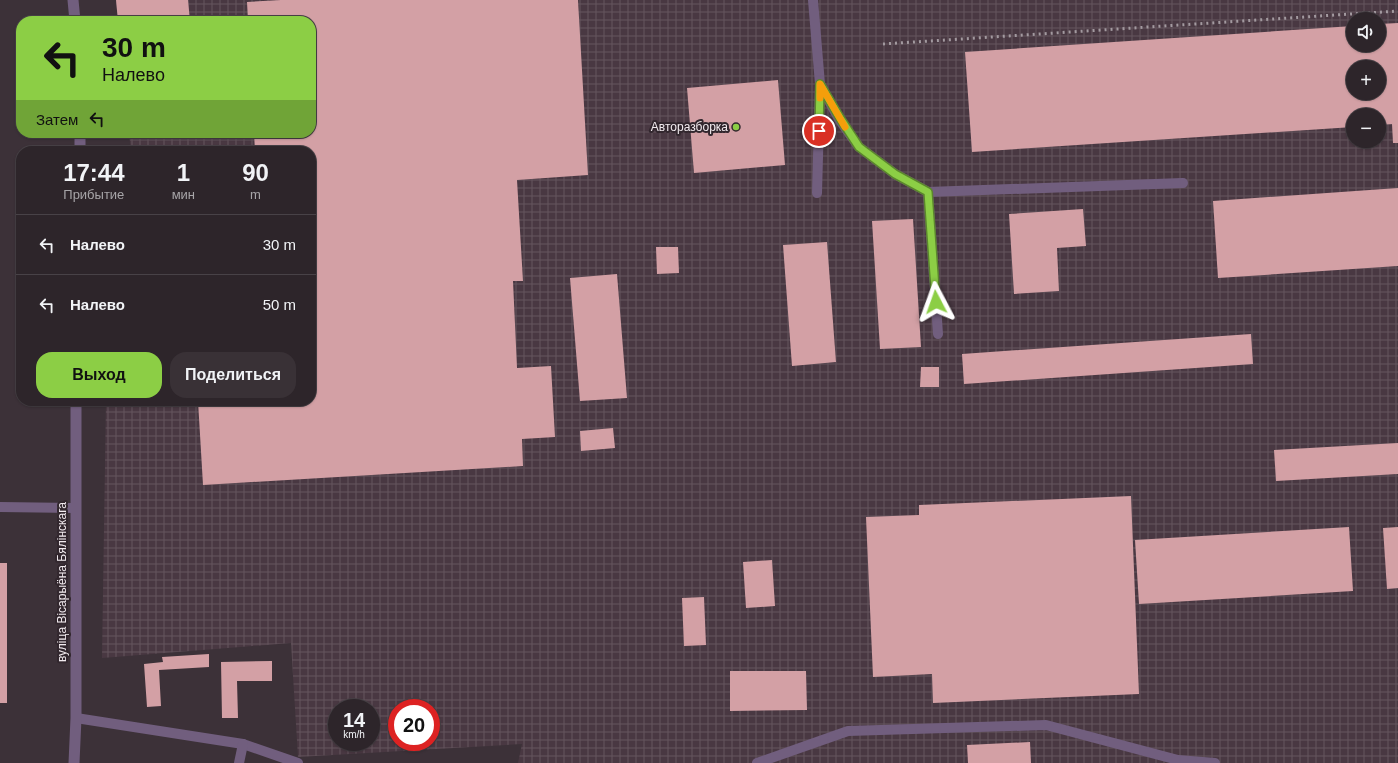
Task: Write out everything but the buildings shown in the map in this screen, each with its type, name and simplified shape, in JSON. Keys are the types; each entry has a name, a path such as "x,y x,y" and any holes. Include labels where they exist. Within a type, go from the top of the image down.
{"street":[{"path":"73,0 75,16"},
{"name":"вуліца Вісарыёна Бялінскага","path":"74,763 76,718 76,406"}],"lane":[{"path":"813,0 820,84 817,193"},
{"path":"820,84 859,147 895,174 928,192 1183,183"},
{"path":"928,192 938,334"},
{"path":"0,507 75,508"},
{"path":"76,718 243,744 298,763"},
{"path":"756,763 848,731 1046,725 1178,760 1215,763"},
{"path":"240,763 243,744"}],"shaded area":[{"path":"116,0 1398,0 1398,763 518,763 522,744 440,749 440,699 388,699 388,751 401,751 298,757 291,643 102,658 106,406 316,406 316,146 130,146 130,138 316,138 316,16 118,16"}],"railway":[{"path":"883,44 1398,11"}],"slow traffic":[{"path":"820,98 820,84 845,127"}],"place":[{"name":"Авторазборка","path":"736,127"}],"route":[{"path":"819,131 820,84 859,147 895,174 928,192 936,302"}]}
